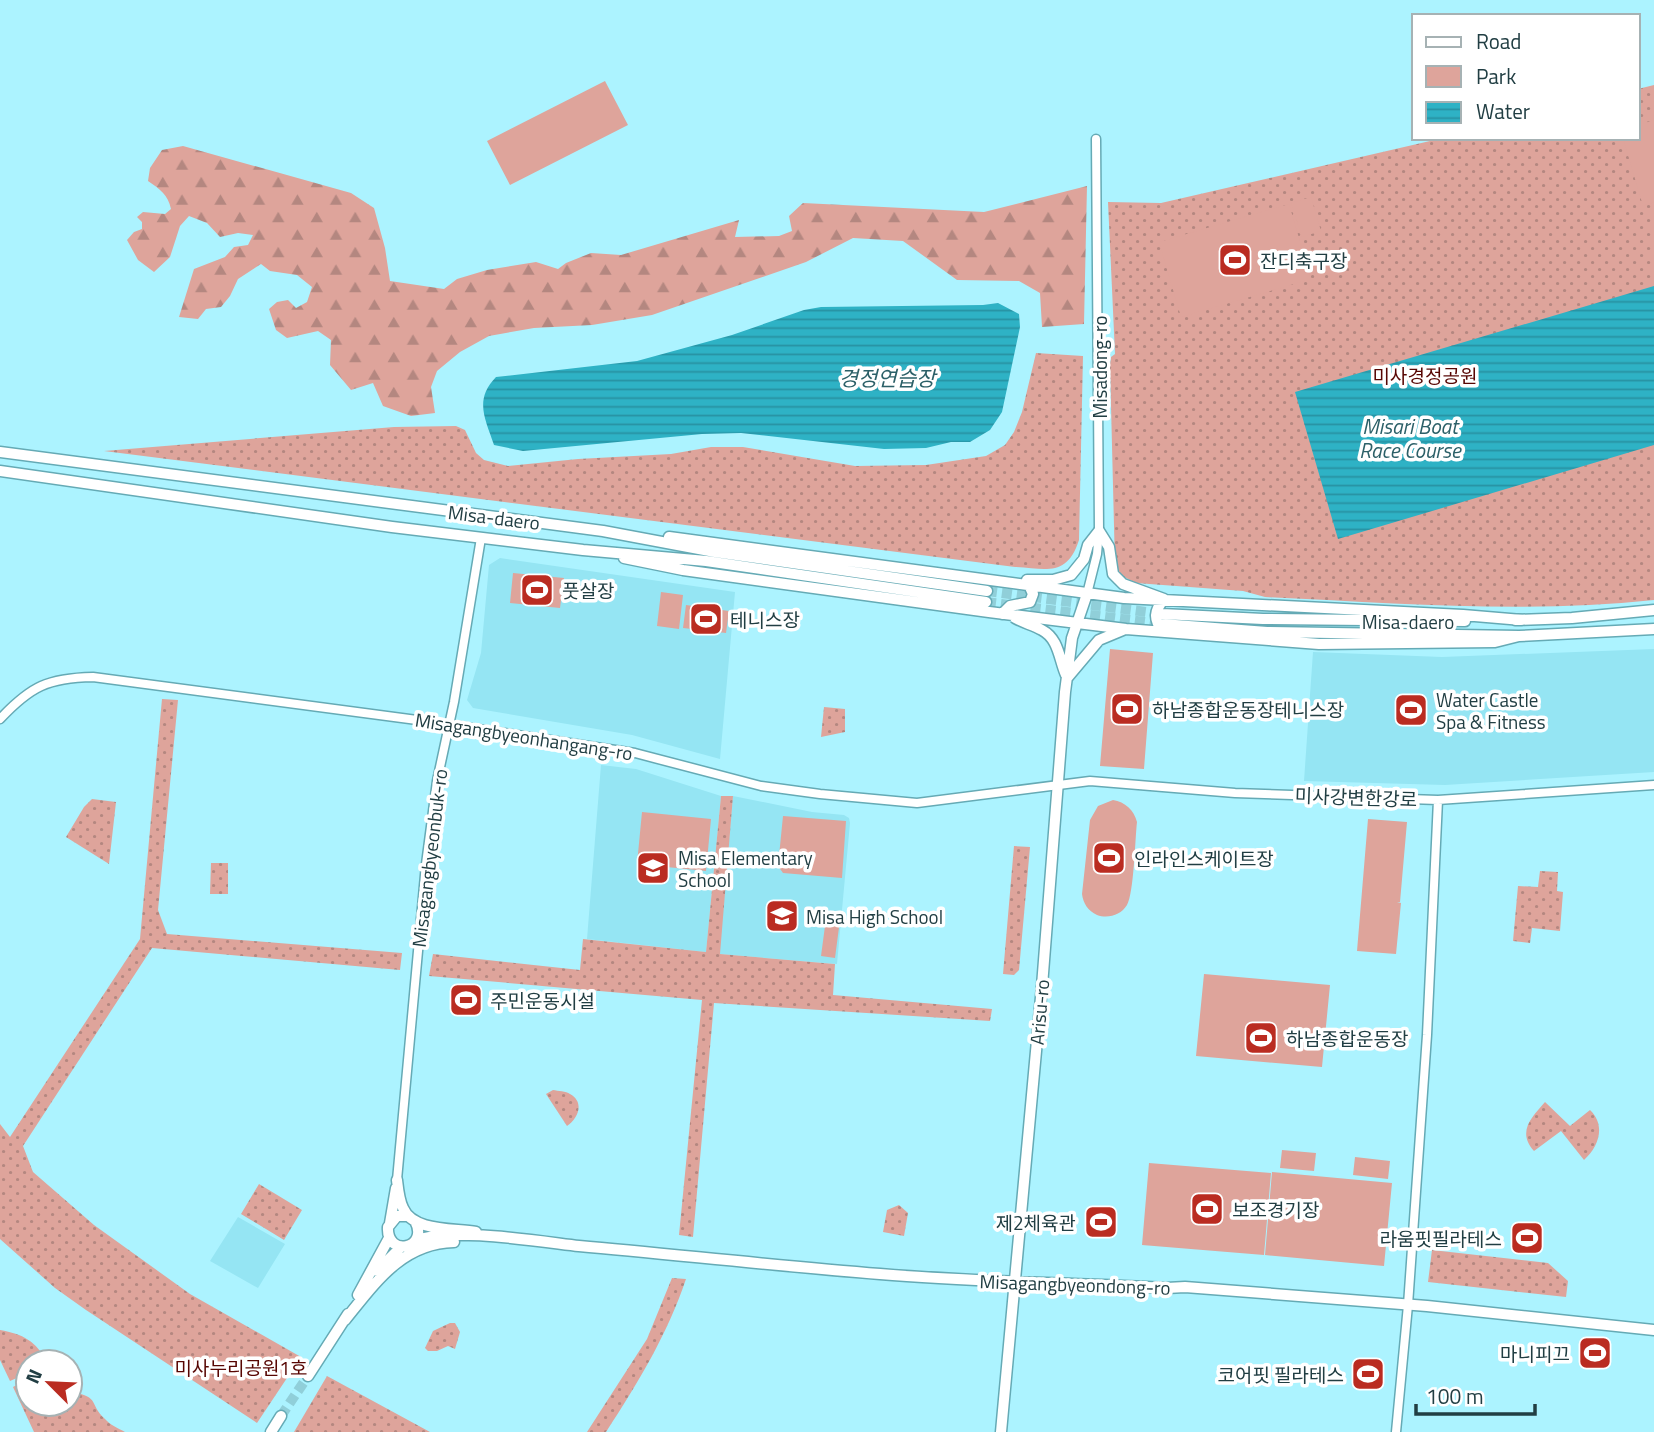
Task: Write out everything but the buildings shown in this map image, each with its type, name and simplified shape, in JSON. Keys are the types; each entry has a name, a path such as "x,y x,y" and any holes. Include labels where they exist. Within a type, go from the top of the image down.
{"main road":[{"name":"Misa-daero","path":"0,452 603,531 986,596 719,562 481,538 0,471"},
{"path":"603,531 634,532 1087,594 1521,620"},
{"path":"1013,582 1053,580 1071,575 1084,559 1088,545 1099,531 1110,547 1113,574 1123,584 1164,599"},
{"path":"596,551 670,568 1126,629"},
{"path":"1007,615 1010,606 1030,602 1033,594 1029,585"},
{"name":"Arisu-ro","path":"1001,1432 1067,678 1072,638 1087,594"},
{"path":"1164,599 1158,607 1156,622 1319,644 1483,642 1519,636 1654,629"},
{"name":"Misa-daero","path":"1162,623 1263,620 1521,620 1654,610"},
{"path":"1007,615 1051,636 1067,678"},
{"path":"1067,678 1099,640 1126,629 1162,623"},
{"path":"397,1180 401,1203 419,1231 416,1241"},
{"path":"308,1376 345,1320 389,1238 397,1180"},
{"path":"390,1223 397,1216 497,1238"},
{"path":"389,1238 401,1247 440,1235 497,1238"},
{"path":"345,1320 385,1271 412,1252 435,1243 497,1238"},
{"name":"Misagangbyeondong-ro","path":"497,1238 881,1274 1014,1282 1185,1287 1654,1329"},
{"path":"361,1291 401,1247"},
{"path":"271,1432 281,1416"}],"street":[{"name":"Misadong-ro","path":"1087,594 1097,554 1099,531 1097,139"},
{"name":"Misagangbyeonbuk-ro","path":"397,1180 424,878 481,538"},
{"name":"Misagangbyeonhangang-ro","path":"0,719 30,692 48,681 68,677 93,677 448,724 635,753 761,786 817,794 917,803 1059,783"},
{"name":"미사강변한강로","path":"1059,783 1090,780 1235,793 1438,800 1654,785"},
{"path":"1396,1432 1427,1035 1438,800"}],"shaded area":[{"path":"500,558 735,592 720,759 632,735 473,708 467,700 481,653 489,565"},
{"path":"1654,649 1654,772 1445,785 1304,781 1313,652 1442,657"},
{"name":"Misa Elementary School","path":"601,765 636,769 721,796 706,952 587,939"},
{"name":"Misa High School","path":"733,796 849,818 837,964 719,954"},
{"path":"238,1217 285,1244 258,1288 210,1261"}],"green space":[{"path":"605,81 628,125 510,185 487,141"},
{"name":"미사경정공원","path":"1654,85 1654,600 1509,607 1411,604 1265,597 1243,591 1136,583 1122,576 1115,566 1110,365 1111,357 1115,354 1108,202 1161,203 1434,140 1640,140 1640,88"},
{"path":"1654,120 1654,202 1643,206 1624,140 1640,140 1640,124"},
{"path":"183,146 351,193 374,208 385,248 390,281 444,289 457,279 487,270 536,262 558,269 591,253 621,255 739,220 735,237 779,236 792,231 789,216 803,203 984,212 1087,186 1084,324 1042,327 1040,293 1019,281 957,280 903,241 853,238 806,262 652,315 592,325 534,328 489,336 460,352 437,371 431,387 435,413 411,416 383,406 373,383 351,390 330,365 331,340 318,331 287,338 276,330 269,309 277,302 288,300 296,308 307,302 312,287 297,275 270,271 261,264 238,279 221,307 206,309 198,319 179,317 194,269 225,257 234,247 248,245 253,235 238,233 220,237 207,223 189,216 180,226 170,257 154,272 138,260 127,240 134,232 142,229 142,222 137,217 143,212 165,214 171,209 163,193 148,181 150,168 162,150"},
{"path":"1311,197 1321,231 1302,237 1291,203"},
{"name":"잔디축구장","path":"1289,204 1311,279 1181,317 1159,242"},
{"path":"1036,353 1083,356 1079,540 1068,560 1062,565 1046,569 104,451 394,427 456,426 465,430 476,453 484,460 508,466 671,454 711,447 743,447 855,466 926,465 986,456 1005,445 1022,412"},
{"name":"풋살장","path":"513,573 564,578 560,608 510,603"},
{"path":"661,592 683,595 679,629 657,626"},
{"name":"테니스장","path":"686,605 729,611 726,633 683,628"},
{"name":"하남종합운동장테니스장","path":"1110,649 1153,653 1144,769 1100,766"},
{"name":"미사누리공원1호","path":"162,699 178,700 158,910 167,934 402,953 400,970 152,948 23,1146 33,1172 94,1225 190,1294 301,1357 257,1423 55,1288 0,1239 0,1124 10,1137 140,939"},
{"path":"824,707 845,709 845,732 821,737"},
{"path":"721,796 733,796 720,954 835,964 833,995 992,1009 990,1021 714,1003 693,1237 679,1235 702,1000 429,976 433,954 580,970 583,939 706,952"},
{"path":"92,799 116,802 109,864 66,837"},
{"name":"인라인스케이트장","path":"1113,800 1128,807 1137,822 1133,878 1127,905 1114,915 1105,917 1089,909 1082,894 1090,820 1098,806"},
{"path":"642,812 711,819 706,871 637,864"},
{"path":"783,816 846,821 842,878 783,873 778,866"},
{"path":"1368,819 1407,822 1400,902 1397,902 1401,903 1396,954 1357,951"},
{"path":"1014,846 1030,847 1019,970 1014,975 1003,974"},
{"path":"211,863 228,863 228,894 210,894"},
{"path":"1540,871 1558,872 1557,891 1563,892 1560,931 1532,928 1530,943 1513,941 1518,886 1538,887"},
{"path":"827,911 841,912 835,958 821,956"},
{"path":"1204,974 1330,985 1322,1067 1196,1056"},
{"path":"553,1090 575,1097 579,1106 577,1115 567,1126 546,1094"},
{"path":"1545,1102 1570,1126 1590,1110 1595,1116 1599,1136 1594,1149 1584,1160 1561,1131 1534,1151 1529,1144 1526,1131 1528,1125"},
{"path":"1282,1150 1316,1153 1314,1171 1280,1168"},
{"path":"1355,1157 1390,1161 1388,1179 1353,1175"},
{"name":"보조경기장","path":"1149,1163 1271,1173 1264,1255 1142,1245"},
{"name":"보조경기장","path":"1272,1172 1392,1183 1384,1266 1265,1255"},
{"path":"259,1184 302,1210 284,1240 241,1214"},
{"path":"899,1205 908,1213 904,1236 883,1232 887,1210"},
{"path":"1432,1250 1548,1263 1568,1281 1566,1297 1428,1282"},
{"path":"672,1278 686,1279 651,1358 606,1432 587,1432 647,1339"},
{"path":"455,1323 460,1332 455,1349 448,1346 437,1351 428,1351 425,1348 433,1331"},
{"path":"0,1330 16,1334 37,1348 14,1348 14,1379 10,1381 0,1360"},
{"path":"327,1376 430,1432 294,1432"},
{"path":"84,1395 91,1399 107,1421 125,1432 34,1432 27,1418 84,1418"}],"water":[{"name":"Misari Boat Race Course","path":"1654,286 1654,445 1338,539 1295,392"},
{"name":"경정연습장","path":"998,303 1019,314 1020,327 1002,412 990,430 970,442 951,442 926,448 884,449 741,433 702,434 523,451 494,445 483,410 485,394 496,377 637,361 732,335 804,310 821,307"}],"tunnel":[{"path":"987,591 1162,614"},
{"path":"986,602 1162,624"},
{"path":"281,1416 308,1376"}],"place":[{"name":"잔디축구장","path":"1235,260"},
{"name":"풋살장","path":"537,590"},
{"name":"테니스장","path":"706,619"},
{"name":"하남종합운동장테니스장","path":"1127,709"},
{"name":"Water Castle Spa & Fitness","path":"1411,710"},
{"name":"인라인스케이트장","path":"1109,858"},
{"name":"Misa Elementary School","path":"653,868"},
{"name":"Misa High School","path":"782,916"},
{"name":"주민운동시설","path":"466,1000"},
{"name":"하남종합운동장","path":"1261,1038"},
{"name":"보조경기장","path":"1207,1209"},
{"name":"제2체육관","path":"1101,1222"},
{"name":"라움핏필라테스","path":"1527,1238"},
{"name":"마니피끄","path":"1595,1353"},
{"name":"코어핏 필라테스","path":"1368,1374"}]}
